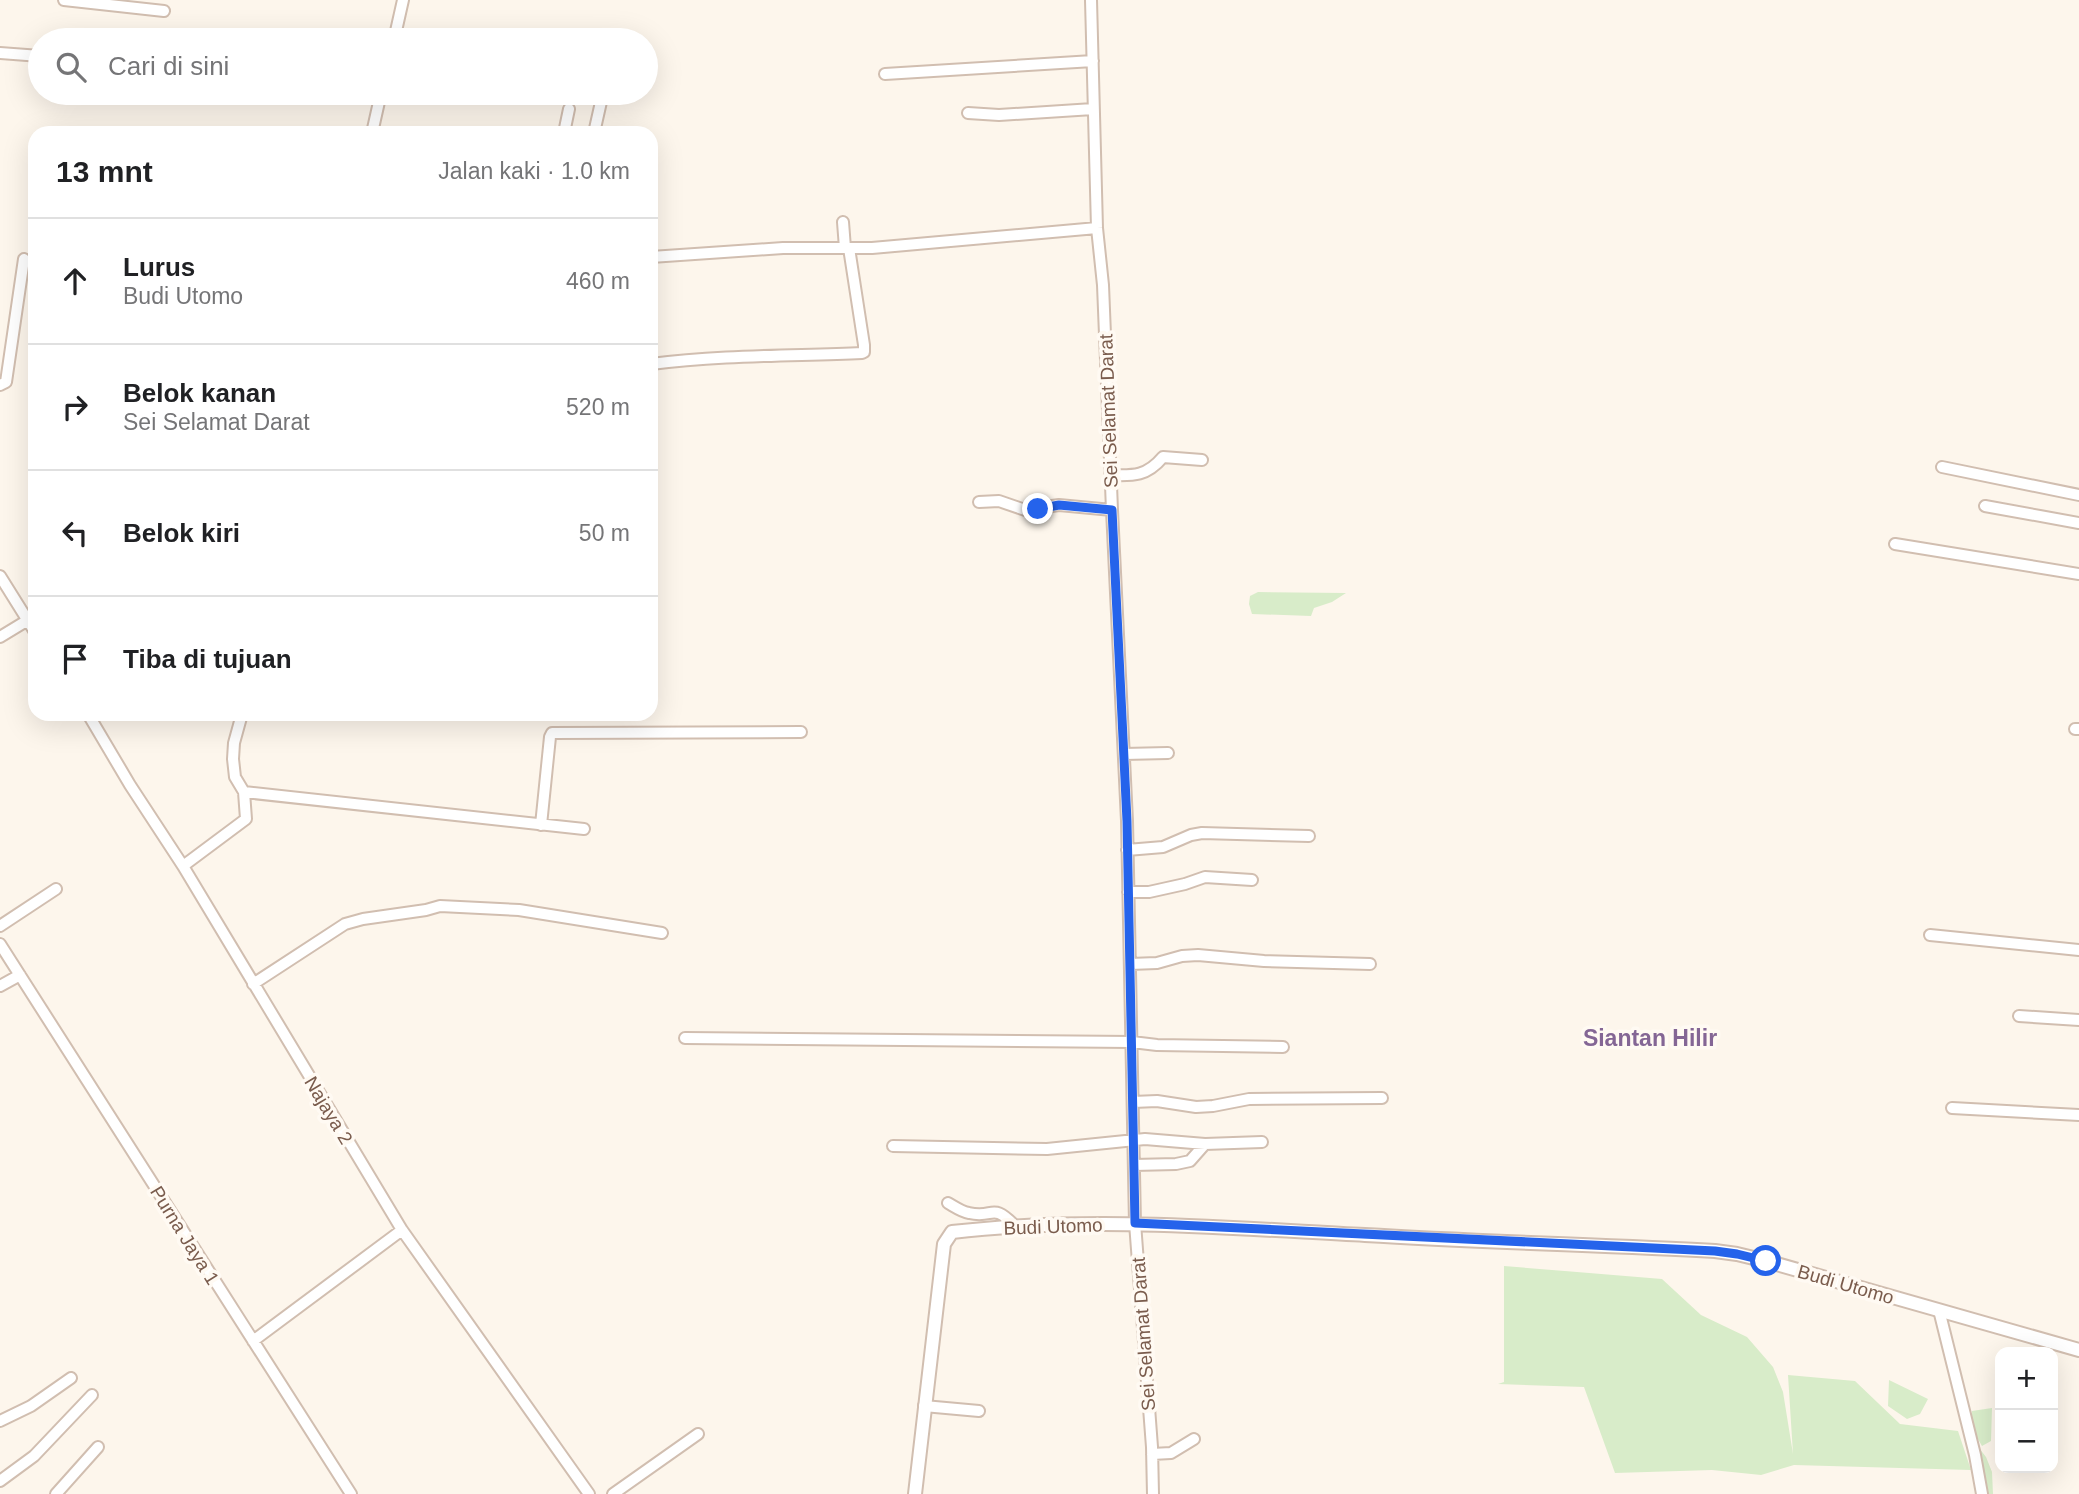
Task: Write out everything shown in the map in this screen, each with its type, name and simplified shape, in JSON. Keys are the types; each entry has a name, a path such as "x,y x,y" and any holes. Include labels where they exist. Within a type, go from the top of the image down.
{"street":[{"path":"64,0 164,11"},
{"path":"397,28 403,0"},
{"name":"Sei Selamat Darat","path":"1091,0 1097,228 1103,285 1114,475 1112,510 1128,754 1135,963 1136,1043 1133,1102 1139,1140 1134,1165 1155,1454 1153,1494"},
{"path":"0,53 28,55"},
{"path":"885,74 1093,61"},
{"path":"374,126 379,105"},
{"path":"596,126 600,105"},
{"path":"565,126 569,108"},
{"path":"968,113 999,115 1093,109"},
{"path":"658,363 744,356 862,354 864,345 844,222"},
{"path":"658,257 783,248 872,248 1097,228"},
{"path":"0,385 6,382 23,259"},
{"path":"1114,475 1130,476 1153,468 1163,457 1202,460"},
{"path":"1942,467 2079,495"},
{"path":"979,502 999,501 1025,510 1059,505 1112,510"},
{"path":"1985,506 2079,523"},
{"path":"1895,544 2079,574"},
{"path":"0,576 28,620 0,638"},
{"name":"Najaya 2","path":"92,721 183,866 402,1230 589,1494"},
{"path":"183,866 246,819 244,792 235,777 233,759 240,721"},
{"path":"541,825 552,733 801,732"},
{"path":"1128,754 1168,753"},
{"path":"244,792 584,828"},
{"path":"1131,849 1163,847 1202,833 1309,836"},
{"path":"1132,892 1149,892 1205,877 1252,880"},
{"path":"0,926 56,889"},
{"path":"253,984 345,924 440,906 519,910 662,933"},
{"path":"1930,935 2079,950"},
{"name":"Purna Jaya 1","path":"0,944 351,1494"},
{"path":"1135,963 1157,963 1198,955 1264,961 1370,964"},
{"path":"0,986 20,975"},
{"path":"2019,1016 2079,1020"},
{"path":"685,1038 1283,1047"},
{"path":"1133,1102 1157,1101 1196,1107 1249,1099 1382,1098"},
{"path":"1952,1108 2079,1115"},
{"path":"893,1146 1062,1148 1159,1139 1205,1144 1262,1142"},
{"path":"1134,1165 1191,1161 1205,1144"},
{"path":"948,1203 968,1213 1002,1214 1016,1227"},
{"name":"Budi Utomo","path":"915,1494 944,1244 952,1232 1140,1223 1715,1251 1766,1261 2079,1350"},
{"path":"253,1341 402,1230"},
{"path":"1939,1310 1982,1494"},
{"path":"0,1421 31,1406 71,1378"},
{"path":"0,1481 34,1456 92,1395"},
{"path":"924,1406 979,1411"},
{"path":"613,1494 698,1433"},
{"path":"1155,1454 1171,1453 1194,1438"},
{"path":"56,1494 98,1447"}],"green space":[{"path":"1258,592 1346,593 1332,602 1314,608 1311,616 1252,614 1250,596"},
{"path":"1504,1266 1662,1279 1701,1315 1747,1337 1773,1367 1783,1392 1793,1454 1788,1375 1855,1381 1900,1424 1958,1431 1971,1470 1794,1465 1761,1475 1712,1470 1615,1473 1584,1387 1498,1384 1504,1382"},
{"path":"1889,1380 1928,1399 1920,1414 1907,1419 1888,1406"},
{"path":"1992,1408 1991,1441 1982,1446 1974,1429 1972,1411"},
{"path":"1976,1444 1986,1457 1992,1472 1993,1494 1986,1494"}],"district":[{"name":"Siantan Hilir","path":"1650,1038"}],"route":[{"path":"1038,509 1059,505 1112,510 1127,821 1135,1223 1715,1251 1766,1261"}]}
